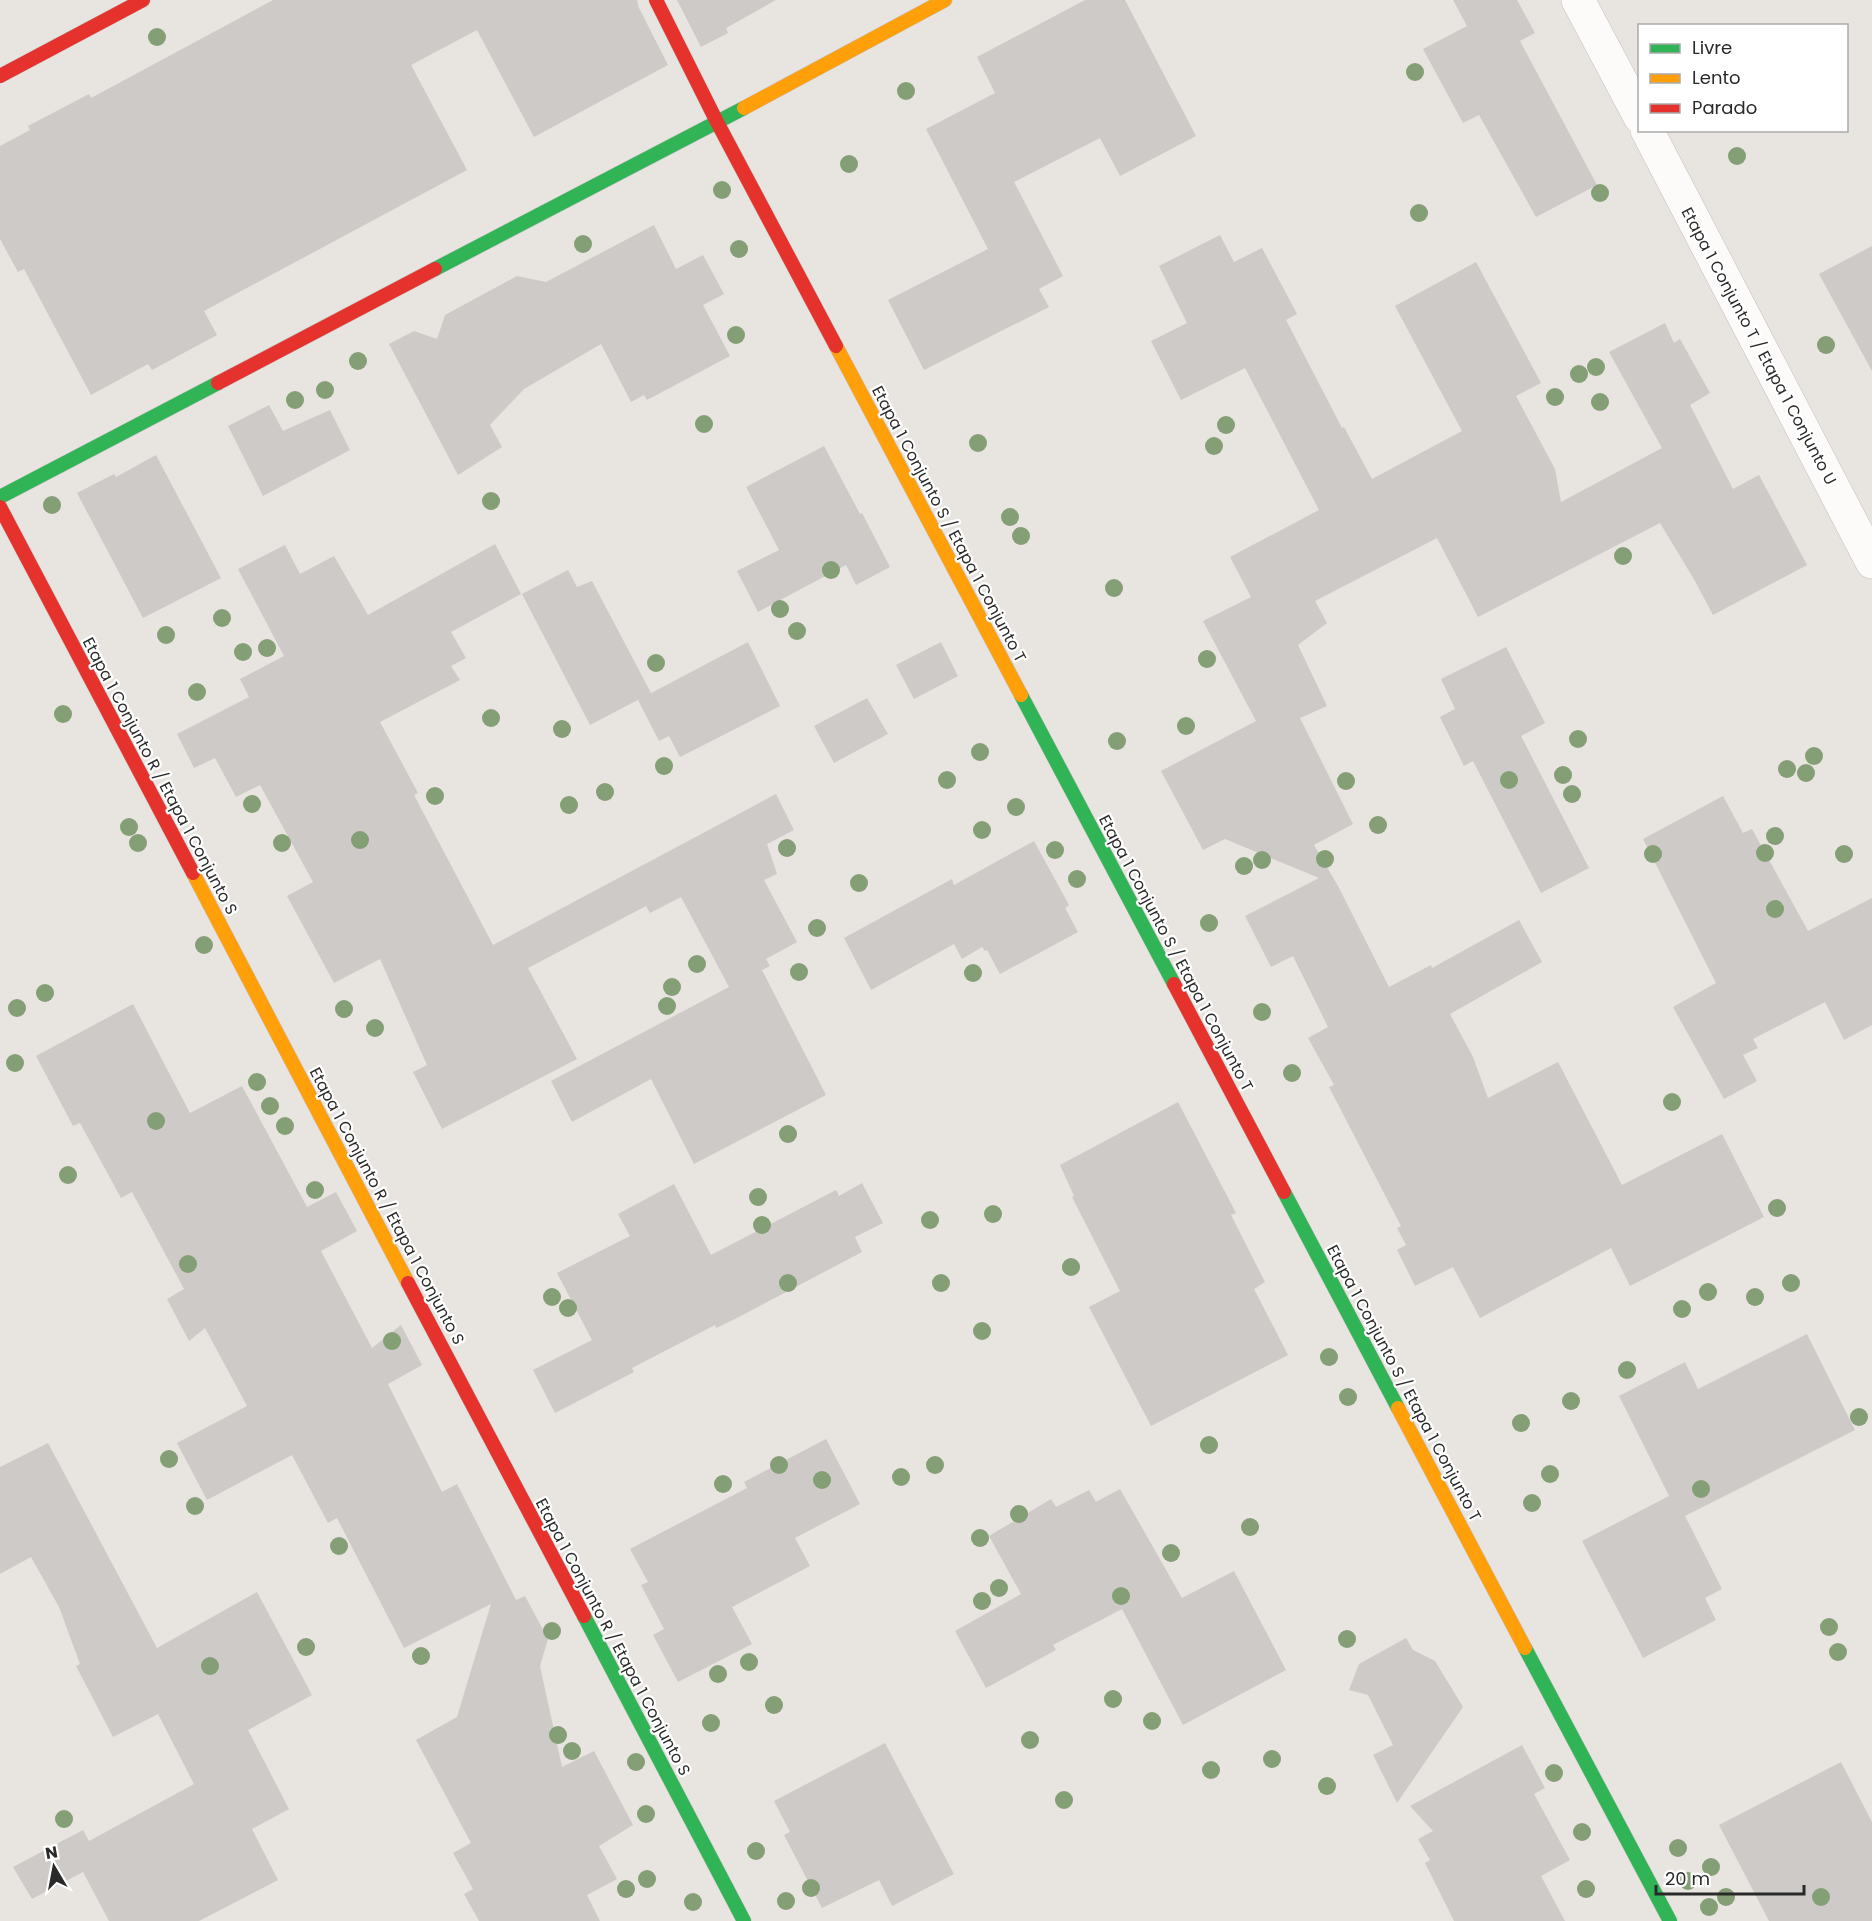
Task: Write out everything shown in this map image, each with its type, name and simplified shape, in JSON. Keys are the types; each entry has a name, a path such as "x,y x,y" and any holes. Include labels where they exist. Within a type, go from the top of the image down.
{"street":[{"path":"0,76 143,0"},
{"name":"Etapa 1 Conjunto S / Etapa 1 Conjunto T","path":"656,0 717,122 1670,1921"},
{"path":"0,497 717,122 945,0"},
{"path":"1578,0 1638,113"},
{"name":"Etapa 1 Conjunto T / Etapa 1 Conjunto U","path":"1648,132 1872,562"},
{"name":"Etapa 1 Conjunto R / Etapa 1 Conjunto S","path":"0,507 744,1921"}],"building":[{"path":"273,0 637,0 668,65 534,137 477,30 411,65 467,170 204,311 217,335 152,370 148,364 91,395 24,269 18,272 0,239 0,146 30,130 28,126 89,94 91,98"},
{"path":"677,0 776,0 726,28 728,33 701,47"},
{"path":"1085,0 1125,0 1196,136 1120,176 1100,138 1014,182 1063,276 1039,289 1049,307 924,370 888,300 988,249 926,129 995,93 977,57"},
{"path":"1453,0 1517,0 1535,33 1520,41 1597,185 1536,217 1479,115 1463,123 1423,49 1467,26"},
{"path":"654,225 676,269 703,255 724,294 703,305 730,356 647,400 644,395 631,402 601,344 524,389 490,425 502,447 458,475 389,344 414,331 437,339 445,315 517,276 546,282"},
{"path":"1220,235 1234,262 1262,248 1297,314 1286,320 1342,428 1344,427 1372,479 1462,431 1395,306 1476,262 1541,383 1516,396 1555,469 1561,502 1662,448 1609,352 1665,323 1674,343 1680,339 1710,393 1690,405 1733,489 1759,475 1807,565 1713,615 1660,523 1478,617 1437,538 1315,601 1327,623 1298,645 1327,706 1300,718 1353,824 1314,845 1338,886 1389,987 1431,965 1432,968 1519,920 1542,962 1450,1014 1473,1057 1488,1098 1558,1062 1622,1185 1722,1134 1764,1217 1630,1286 1611,1248 1480,1318 1453,1267 1415,1286 1397,1250 1406,1245 1397,1228 1401,1226 1329,1087 1334,1085 1308,1038 1328,1027 1293,956 1271,967 1245,916 1319,878 1225,839 1203,850 1161,771 1256,721 1203,621 1251,597 1230,557 1319,510 1245,368 1181,400 1151,341 1187,323 1159,266"},
{"path":"1872,246 1872,371 1819,274"},
{"path":"269,405 283,431 330,410 350,450 263,496 228,426"},
{"path":"824,446 890,567 856,585 846,565 758,612 737,571 779,550 746,487"},
{"path":"156,455 221,578 143,618 77,493 114,474 116,477"},
{"path":"495,544 521,594 451,632 466,658 451,666 460,680 380,722 418,793 414,795 493,945 776,794 794,830 767,844 777,874 764,880 797,942 766,959 770,966 762,970 826,1095 694,1164 651,1079 572,1122 551,1081 729,987 681,897 650,913 646,906 528,968 577,1059 442,1129 413,1072 427,1065 380,959 334,983 287,896 313,882 260,785 236,797 215,758 194,768 177,734 249,697 240,679 284,656 238,569 285,545 300,574 334,556 368,615"},
{"path":"568,570 577,587 592,581 651,693 590,725 522,594"},
{"path":"748,642 780,706 680,757 669,736 659,741 638,700"},
{"path":"941,642 958,676 914,699 896,665"},
{"path":"1506,647 1545,723 1521,736 1589,868 1541,893 1473,761 1464,766 1440,717 1455,709 1441,679"},
{"path":"867,698 888,734 834,763 814,726"},
{"path":"1723,796 1743,833 1752,829 1808,931 1872,898 1872,1025 1844,1040 1825,1002 1753,1039 1758,1048 1743,1055 1757,1081 1724,1099 1673,1007 1716,983 1643,839"},
{"path":"1034,841 1069,905 1065,908 1078,932 1000,974 987,950 985,951 982,947 962,959 954,944 871,990 844,938 952,879 954,885"},
{"path":"133,1004 190,1113 242,1086 307,1207 336,1192 357,1231 321,1251 372,1348 401,1325 422,1365 388,1384 442,1492 457,1484 516,1600 525,1596 548,1639 540,1666 562,1767 594,1751 633,1825 599,1846 617,1879 587,1895 600,1921 479,1921 464,1894 473,1889 453,1853 471,1843 416,1740 457,1717 491,1604 404,1648 337,1518 328,1523 292,1455 207,1500 177,1443 247,1406 205,1328 189,1341 167,1299 184,1289 132,1192 121,1198 80,1123 73,1126 36,1056"},
{"path":"1178,1102 1236,1213 1231,1215 1265,1282 1254,1289 1288,1355 1151,1426 1089,1307 1120,1291 1072,1197 1074,1196 1060,1165"},
{"path":"862,1183 883,1223 855,1237 862,1252 735,1319 716,1328 715,1325 632,1368 634,1372 555,1413 533,1370 592,1340 557,1273 630,1236 618,1214 674,1184 711,1255 836,1190 839,1196"},
{"path":"1807,1334 1855,1430 1685,1516 1722,1589 1705,1598 1716,1620 1643,1658 1582,1541 1669,1496 1619,1396 1685,1362 1698,1389"},
{"path":"826,1439 860,1504 795,1538 810,1566 732,1607 752,1644 678,1682 653,1635 664,1629 641,1585 648,1582 630,1549 747,1488 744,1482"},
{"path":"48,1443 157,1648 257,1592 312,1695 248,1730 289,1809 252,1829 278,1880 199,1921 109,1921 83,1872 32,1899 13,1867 83,1830 89,1841 194,1784 158,1714 113,1737 76,1666 80,1664 59,1607 31,1557 0,1574 0,1467"},
{"path":"1120,1489 1182,1598 1234,1571 1286,1670 1183,1725 1122,1609 1053,1645 1056,1650 986,1688 955,1631 1021,1594 989,1536 1051,1499 1056,1507 1089,1490 1096,1502"},
{"path":"1406,1638 1413,1650 1435,1661 1463,1707 1397,1803 1373,1755 1393,1745 1368,1695 1349,1690 1359,1664"},
{"path":"885,1743 954,1874 892,1906 879,1880 822,1908 784,1835 790,1832 774,1801"},
{"path":"1522,1745 1545,1788 1534,1794 1570,1860 1541,1876 1565,1921 1454,1921 1425,1863 1430,1860 1418,1839 1433,1831 1410,1806"},
{"path":"1841,1762 1872,1822 1872,1921 1769,1921 1719,1825"}],"traffic: fast":[{"path":"435,269 744,108"},
{"path":"0,497 218,383"},
{"path":"1021,695 1174,984"},
{"path":"1284,1192 1398,1408"},
{"path":"584,1616 744,1921"},
{"path":"1525,1648 1670,1921"}],"traffic: slow":[{"path":"744,108 945,0"},
{"path":"836,346 1021,695"},
{"path":"193,873 408,1283"},
{"path":"1398,1408 1525,1648"}],"traffic: jam":[{"path":"0,76 143,0"},
{"path":"656,0 717,122 836,346"},
{"path":"218,383 435,269"},
{"path":"0,507 193,873"},
{"path":"1174,984 1284,1192"},
{"path":"408,1283 584,1616"}]}
